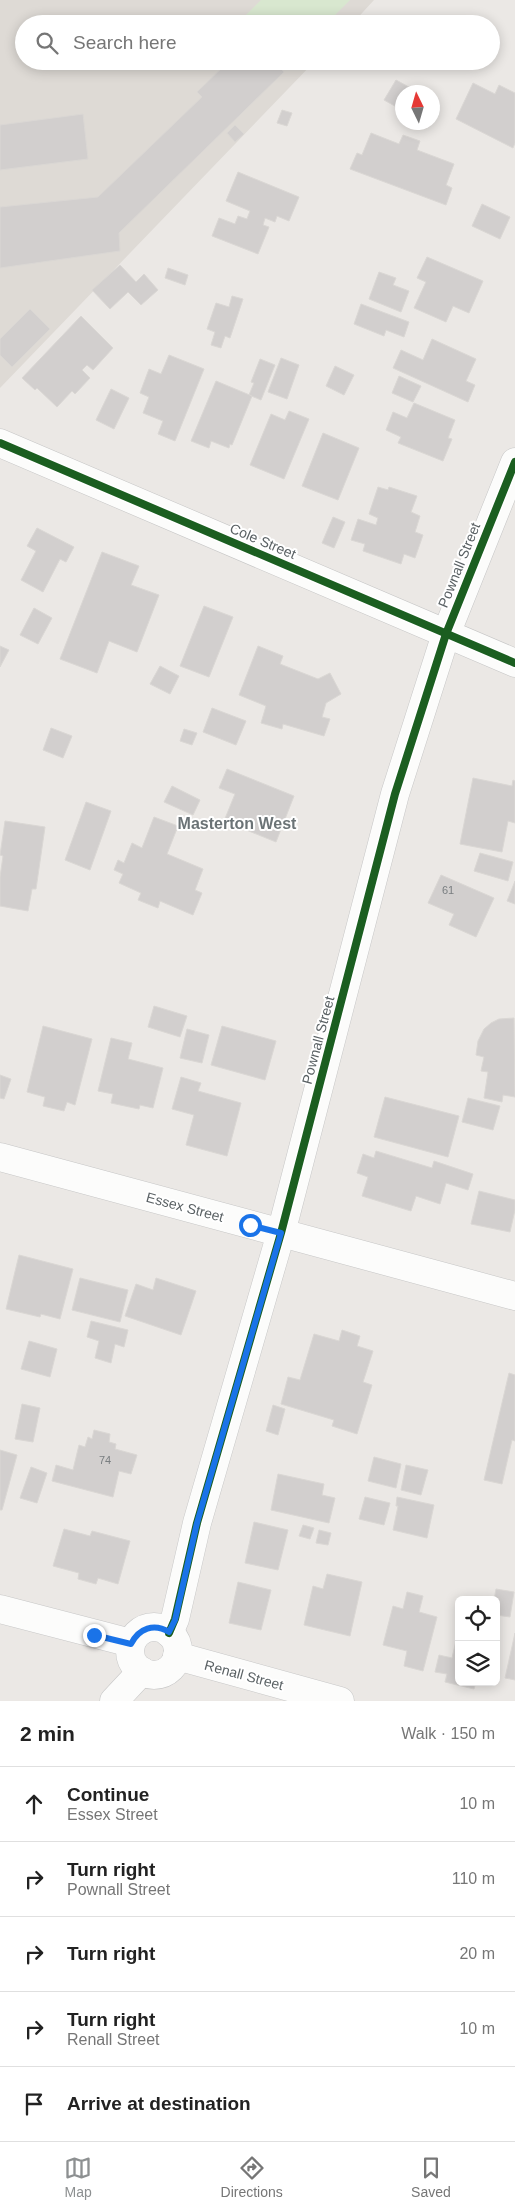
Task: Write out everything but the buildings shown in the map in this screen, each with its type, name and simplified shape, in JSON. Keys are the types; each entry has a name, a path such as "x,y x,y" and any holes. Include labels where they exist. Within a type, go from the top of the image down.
{"street":[{"name":"Cole Street","path":"0,443 515,663"},
{"name":"Pownall Street","path":"173,1644 175,1620 197,1523 281,1233 395,794 446,634 515,462"},
{"name":"Essex Street","path":"0,1157 515,1296"},
{"path":"0,1610 131,1644"},
{"path":"147,1628 162,1629 173,1644 170,1668 163,1673 156,1674 142,1671 130,1656 131,1644 134,1637 147,1628"},
{"name":"Renall Street","path":"173,1644 340,1701"},
{"path":"114,1701 142,1671"}],"shaded area":[{"path":"0,0 374,0 360,15 15,15 15,70 306,70 0,388"}],"green space":[{"path":"261,0 350,0 335,15 246,15"}],"cycle path":[{"path":"0,443 515,663"},
{"path":"169,1633 175,1619 197,1523 281,1233 395,794 446,634 515,462"}],"district":[{"name":"Masterton West","path":"237,823"}],"route":[{"path":"94,1635 131,1644 134,1637 140,1631 147,1628 155,1627 169,1632 175,1620 197,1523 281,1233 250,1225"}]}
